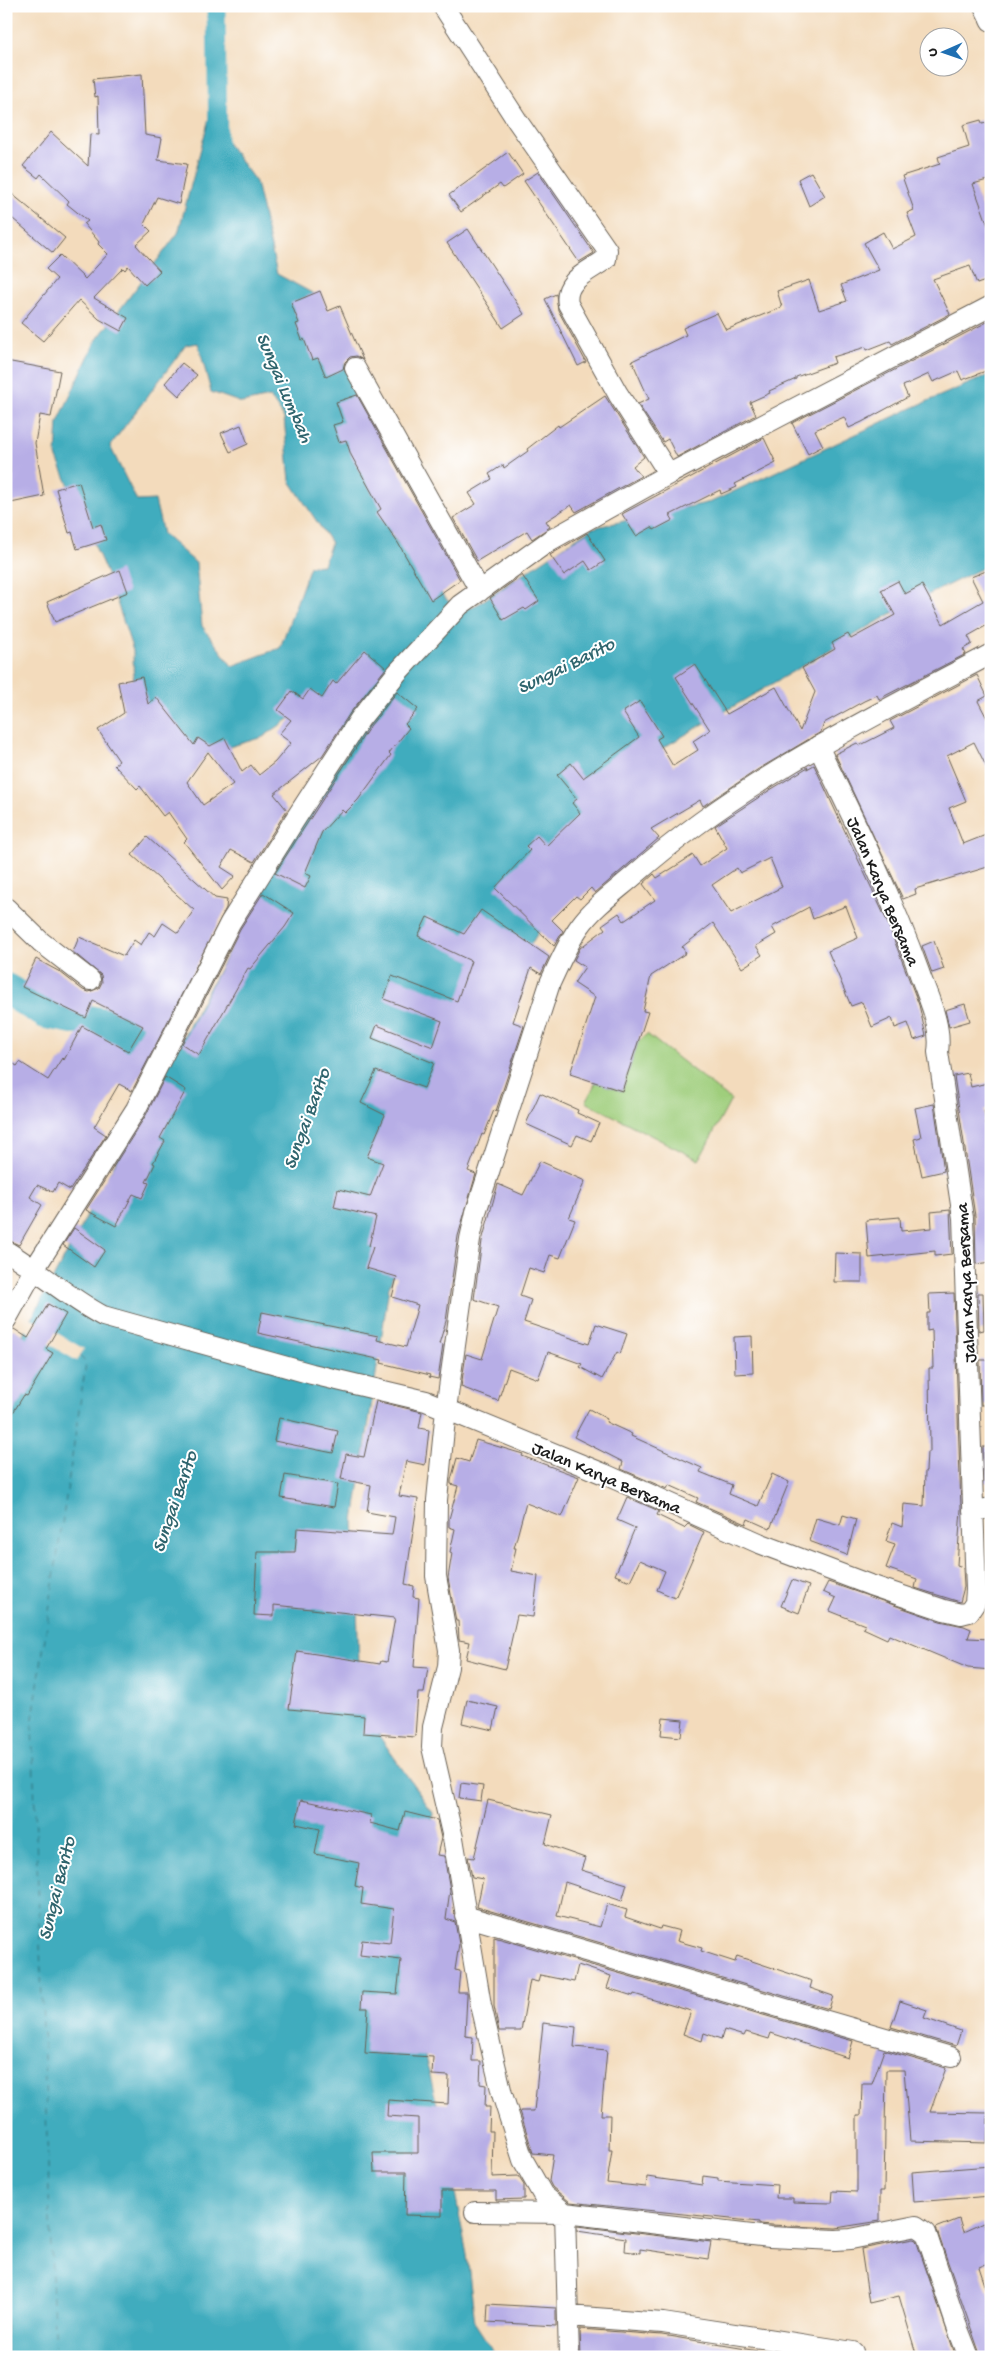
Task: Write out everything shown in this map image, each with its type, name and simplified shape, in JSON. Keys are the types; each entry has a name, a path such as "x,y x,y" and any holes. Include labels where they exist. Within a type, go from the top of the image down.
{"street":[{"path":"443,6 518,122 607,250 606,259 570,284 566,295 568,304 618,394 669,474"},
{"path":"984,6 991,21"},
{"path":"6,1320 39,1271 136,1109 230,923 294,821 360,719 397,673 460,605 549,541 669,474 991,306"},
{"path":"355,368 480,591"},
{"path":"569,2357 565,2213 543,2194 520,2151 502,2094 481,2005 464,1916 453,1838 432,1747 433,1727 448,1667 450,1650 436,1576 437,1500 446,1410 470,1238 476,1212 550,983 562,955 580,925 664,849 733,798 818,746 991,654"},
{"name":"Jalan Karya Bersama","path":"446,1410 604,1474 759,1543 870,1585 961,1614 969,1612 975,1603 982,1510 963,1218 938,1052 940,1039 936,1020 904,930 870,852 818,746"},
{"path":"6,908 41,942 90,980"},
{"path":"6,1251 39,1271 86,1307 103,1316 312,1374 426,1401 446,1410"},
{"path":"464,1916 951,2057"},
{"path":"475,2212 565,2213 770,2237 836,2240 852,2239 916,2226 926,2233 969,2357"},
{"path":"568,2316 663,2324 853,2352"}],"green space":[{"path":"647,1034 731,1100 699,1160 586,1102 596,1082 622,1091 638,1042"}],"water":[{"name":"Sungai Barito","path":"211,111 226,141 256,182 277,274 314,294 391,471 390,534 448,601 465,610 478,604 592,528 711,502 914,407 991,374 991,564 901,608 661,749 552,910 512,975 464,1082 389,1287 354,1521 360,1693 380,1737 433,1813 414,2013 441,2120 467,2255 475,2323 497,2357 6,2357 6,1366 297,825 348,751 321,697 263,737 205,754 134,705 133,651 110,581 56,456 58,422 95,342 178,233","holes":["198,343 211,392 242,403 270,397 284,418 290,481 331,543 323,565 310,566 280,648 232,666 202,626 196,563 163,534 155,500 137,501 110,446 186,345"]}],"pier":[{"path":"30,1317 84,1349 77,1361 23,1329"}],"building":[{"path":"142,74 145,135 162,138 158,160 187,164 179,204 157,197 144,224 151,231 136,245 160,271 145,285 128,266 125,270 123,268 94,298 128,318 121,331 99,319 79,300 43,341 21,323 57,279 46,269 60,255 85,279 108,254 98,244 99,242 84,224 88,221 67,204 69,201 41,174 38,178 23,166 51,132 88,166 90,134 99,135 98,96 95,97 93,79"},
{"path":"981,120 982,124 991,122 991,150 987,151 991,165 991,179 973,184 991,234 991,279 977,284 970,266 933,279 950,314 892,344 890,341 867,350 866,347 833,357 835,363 796,377 796,379 750,402 756,415 677,457 668,439 663,442 638,404 649,399 632,361 686,335 683,328 717,313 726,330 782,307 777,291 809,280 819,310 847,301 841,285 879,270 864,243 883,232 892,249 916,237 907,213 914,210 902,176 940,164 938,157 969,147 963,125"},
{"path":"508,152 523,174 503,188 500,184 461,212 449,195"},
{"path":"538,172 594,253 579,262 524,181"},
{"path":"811,172 825,196 809,206 798,179"},
{"path":"6,189 65,238 53,253 6,213"},
{"path":"468,229 524,314 503,328 447,243"},
{"path":"320,291 328,311 340,306 363,360 356,356 350,357 345,362 343,369 326,377 318,358 312,360 304,339 302,340 296,324 299,323 291,303"},
{"path":"556,294 558,310 586,362 578,366 545,299"},
{"path":"991,320 991,369 962,380 958,371 933,382 929,374 903,386 908,397 862,422 849,428 844,417 815,430 823,446 808,454 792,423"},
{"path":"6,361 60,371 51,417 40,415 35,443 44,496 6,504 6,474 10,473 9,439 6,438"},
{"path":"182,363 197,375 179,396 165,383"},
{"path":"357,395 460,580 431,600 398,543 377,512 381,509 351,455 346,440 339,442 333,425 343,422 336,402"},
{"path":"605,396 644,457 633,466 641,476 576,512 571,505 546,521 550,527 532,539 527,531 477,561 453,518 476,504 469,493 492,479 489,474 503,465 504,468 528,451 527,449 558,425 559,427"},
{"path":"241,425 248,444 230,452 221,433"},
{"path":"764,438 776,463 735,484 737,487 721,494 720,490 670,515 673,520 654,530 652,527 636,536 622,514"},
{"path":"79,482 93,527 101,524 106,540 77,549 72,532 69,533 56,489"},
{"path":"587,533 605,561 591,570 585,561 564,575 550,555"},
{"path":"991,569 991,623 968,636 972,644 963,649 966,654 879,699 877,695 824,723 821,732 757,770 703,806 700,800 651,829 659,838 595,893 591,888 580,899 576,896 552,920 563,931 554,946 495,888 530,850 526,846 537,836 546,846 580,813 572,803 577,799 557,775 571,763 583,778 639,737 623,712 640,701 662,736 657,739 673,766 698,750 693,741 710,730 676,677 695,664 727,714 776,687 800,731 815,692 802,668 835,649 832,643 848,634 851,639 895,615 881,590 898,581 905,594 922,585 943,624 983,601 971,577"},
{"path":"120,570 128,592 55,622 47,602"},
{"path":"522,575 539,601 526,610 524,608 503,620 490,598"},
{"path":"365,650 386,668 350,713 322,756 274,794 287,810 254,862 231,850 221,867 235,876 222,890 184,842 187,839 168,812 163,816 140,786 137,789 114,765 119,761 98,730 124,713 118,682 142,677 148,704 156,697 194,745 198,738 210,746 225,738 242,772 251,765 259,775 275,762 291,743 279,734 291,720 278,710 292,691 303,699 310,689 322,698 333,681 336,684","holes":["208,752 233,784 203,805 187,782"]},
{"path":"977,675 987,696 978,701 991,726 991,776 974,742 947,756 966,801 949,808 963,844 991,833 991,866 915,889 916,894 903,899 835,754 857,743 859,746 894,728 890,721"},
{"path":"397,692 418,709 405,724 409,728 389,753 391,755 358,800 345,813 342,810 322,832 305,873 311,876 305,888 275,873 370,726"},
{"path":"814,765 886,919 919,1005 926,1036 914,1040 908,1023 895,1028 892,1018 872,1027 862,1002 851,1006 828,951 858,938 846,906 813,919 809,907 772,927 776,934 756,946 762,955 742,968 713,923 682,947 686,953 651,976 643,1011 648,1012 622,1091 570,1074 595,997 574,983 585,967 574,960 580,948 605,929 602,925 619,913 624,921 655,900 643,884 654,874 657,878 693,855 700,866 727,848 715,826 808,767 807,769","holes":["770,858 782,887 731,913 712,885 737,868 740,873"]},
{"path":"147,837 215,898 227,900 226,908 132,1091 119,1084 94,1127 106,1135 70,1190 58,1183 53,1192 37,1185 30,1197 42,1205 19,1245 6,1239 6,1059 17,1066 20,1062 48,1080 62,1058 64,1060 82,1026 128,1051 143,1026 93,1001 86,1018 22,987 36,959 60,972 83,990 89,992 99,988 102,982 101,975 73,952 79,937 124,956 134,940 141,945 149,932 155,936 163,923 178,933 194,910 132,855"},
{"path":"263,893 294,913 285,927 250,969 248,968 199,1055 182,1044 240,929"},
{"path":"481,910 549,957 541,974 531,968 513,1022 524,1026 496,1111 494,1110 484,1135 482,1134 468,1171 476,1174 458,1236 446,1321 439,1344 443,1345 438,1379 429,1377 430,1375 381,1363 382,1360 258,1333 262,1312 378,1336 377,1340 406,1347 418,1305 392,1297 397,1277 366,1268 373,1247 369,1246 376,1217 334,1207 338,1189 370,1197 383,1163 367,1157 385,1115 361,1103 376,1071 424,1088 434,1063 372,1038 377,1025 433,1047 442,1021 384,999 392,976 457,1001 471,961 418,936 427,917 464,934"},
{"path":"934,941 944,969 932,973 922,946"},
{"path":"965,1004 970,1021 949,1027 945,1010"},
{"path":"968,1073 971,1087 991,1082 991,1108 984,1110 991,1155 991,1262 976,1264 975,1216 954,1076"},
{"path":"165,1077 186,1090 160,1138 165,1141 153,1163 155,1164 146,1182 149,1183 142,1198 133,1194 116,1226 86,1210 146,1115"},
{"path":"540,1093 578,1110 577,1113 599,1123 591,1141 577,1135 572,1145 526,1124"},
{"path":"934,1104 944,1171 922,1176 914,1139 921,1137 915,1108"},
{"path":"540,1161 585,1181 569,1218 575,1220 560,1258 550,1255 544,1273 529,1268 520,1296 531,1300 524,1322 589,1344 596,1324 627,1334 620,1354 617,1352 602,1379 580,1367 582,1364 548,1352 538,1379 509,1368 498,1401 461,1387 466,1354 482,1359 498,1307 474,1299 482,1241 498,1184 523,1195"},
{"path":"950,1210 952,1254 935,1256 935,1251 869,1258 866,1220 900,1217 901,1231 932,1228 931,1212"},
{"path":"74,1228 105,1250 94,1267 63,1245"},
{"path":"835,1253 862,1254 862,1282 834,1282"},
{"path":"954,1293 961,1509 957,1565 963,1567 964,1587 960,1602 915,1588 917,1579 886,1568 895,1544 886,1541 892,1523 902,1527 904,1504 924,1506 927,1452 930,1452 929,1368 933,1368 932,1330 927,1331 927,1313 930,1313 929,1294"},
{"path":"978,1293 983,1293 984,1330 979,1331"},
{"path":"48,1304 66,1314 46,1349 53,1353 27,1396 24,1395 6,1424 6,1332 14,1329 28,1338"},
{"path":"752,1336 753,1373 735,1374 734,1337"},
{"path":"980,1360 991,1360 991,1405 981,1405"},
{"path":"376,1401 422,1412 419,1428 429,1430 425,1465 406,1461 399,1496 418,1499 405,1584 414,1586 413,1597 419,1598 414,1667 428,1668 424,1693 418,1693 415,1737 363,1733 364,1716 289,1709 297,1651 380,1664 381,1661 387,1662 395,1618 274,1605 274,1616 254,1615 257,1552 295,1552 297,1528 392,1535 395,1517 367,1512 371,1485 341,1479 346,1454 364,1457"},
{"path":"589,1409 607,1419 606,1422 632,1434 631,1436 702,1468 700,1472 732,1485 729,1494 758,1506 772,1474 789,1482 770,1529 748,1519 746,1524 696,1502 698,1498 669,1485 667,1489 621,1469 623,1462 574,1437"},
{"path":"279,1418 338,1431 333,1453 274,1441"},
{"path":"476,1440 523,1454 522,1456 579,1477 562,1517 526,1503 514,1548 516,1548 511,1571 538,1576 533,1617 517,1615 505,1669 466,1659 470,1642 459,1640 458,1621 456,1621 448,1578 452,1553 450,1552 455,1529 449,1527 449,1519 458,1486 451,1484 451,1480 457,1458 469,1462"},
{"path":"983,1447 991,1447 991,1483 984,1482"},
{"path":"285,1475 338,1484 334,1507 281,1498"},
{"path":"627,1497 659,1511 657,1515 684,1528 688,1524 704,1532 675,1598 657,1590 665,1571 640,1560 630,1581 615,1575 635,1528 617,1520"},
{"path":"843,1515 856,1519 847,1555 809,1541 816,1518 840,1525"},
{"path":"792,1580 809,1586 799,1613 781,1606"},
{"path":"828,1582 940,1621 964,1626 971,1629 968,1638 991,1639 991,1670 968,1668 889,1635 887,1639 863,1628 865,1625 830,1611 836,1598 823,1592"},
{"path":"467,1700 498,1707 493,1730 462,1723"},
{"path":"663,1718 683,1720 681,1737 661,1735"},
{"path":"461,1783 483,1786 481,1801 459,1798"},
{"path":"301,1800 371,1815 370,1823 400,1831 405,1812 437,1820 441,1838 437,1855 444,1856 450,1890 446,1919 455,1922 459,1944 455,1970 460,1971 458,1992 467,1992 465,2036 473,2037 472,2061 481,2061 480,2084 486,2085 485,2107 490,2107 489,2131 493,2131 492,2177 518,2176 524,2185 524,2199 496,2200 496,2191 442,2191 442,2216 405,2215 406,2172 374,2172 373,2153 418,2153 418,2118 387,2116 388,2100 448,2104 449,2076 432,2075 433,2057 365,2053 368,2008 361,2008 362,1992 397,1994 401,1960 360,1955 362,1940 390,1943 394,1909 361,1904 363,1888 355,1886 359,1863 315,1854 320,1829 296,1824"},
{"path":"488,1800 552,1815 545,1844 585,1858 581,1870 627,1884 622,1901 565,1882 557,1916 600,1927 607,1904 627,1910 625,1917 660,1929 661,1926 680,1931 677,1941 702,1948 701,1951 735,1962 737,1956 812,1981 810,1988 833,1996 829,2009 477,1907 483,1879 472,1877 468,1857 474,1858"},
{"path":"494,1937 853,2041 848,2058 771,2033 769,2039 746,2032 744,2036 724,2030 721,2039 704,2033 702,2041 683,2034 691,2011 607,1988 611,1976 578,1965 574,1982 540,1975 538,1982 530,1980 521,2031 499,2031 494,2006"},
{"path":"900,2001 927,2010 924,2018 961,2031 956,2046 891,2027"},
{"path":"543,2023 576,2027 574,2047 607,2050 601,2115 610,2115 609,2150 612,2150 607,2183 646,2187 647,2177 702,2185 703,2176 718,2178 718,2181 777,2185 776,2198 793,2198 793,2202 832,2203 833,2191 857,2192 857,2115 861,2115 862,2084 872,2084 884,2050 946,2068 930,2112 988,2113 987,2143 910,2141 904,2070 886,2070 884,2191 880,2191 880,2221 836,2228 771,2225 759,2224 759,2222 570,2202 552,2187 549,2181 553,2155 533,2153 520,2111 534,2111"},
{"path":"990,2166 991,2196 914,2202 912,2172"},
{"path":"959,2219 963,2232 983,2223 991,2241 991,2262 979,2267 991,2303 991,2357 981,2357 936,2228"},
{"path":"577,2226 711,2242 708,2259 640,2249 640,2253 625,2251 626,2238 577,2231"},
{"path":"916,2240 956,2357 917,2357 899,2296 869,2303 861,2249"},
{"path":"488,2304 556,2308 556,2326 487,2322"},
{"path":"580,2329 662,2335 794,2357 581,2357"}],"waterway":[{"name":"Sungai Lumbah","path":"216,6 218,147"},
{"path":"6,989 46,1013 105,1024 176,1059"}],"ferry route":[{"path":"55,2357 32,1725 86,1363 80,1356"}]}
